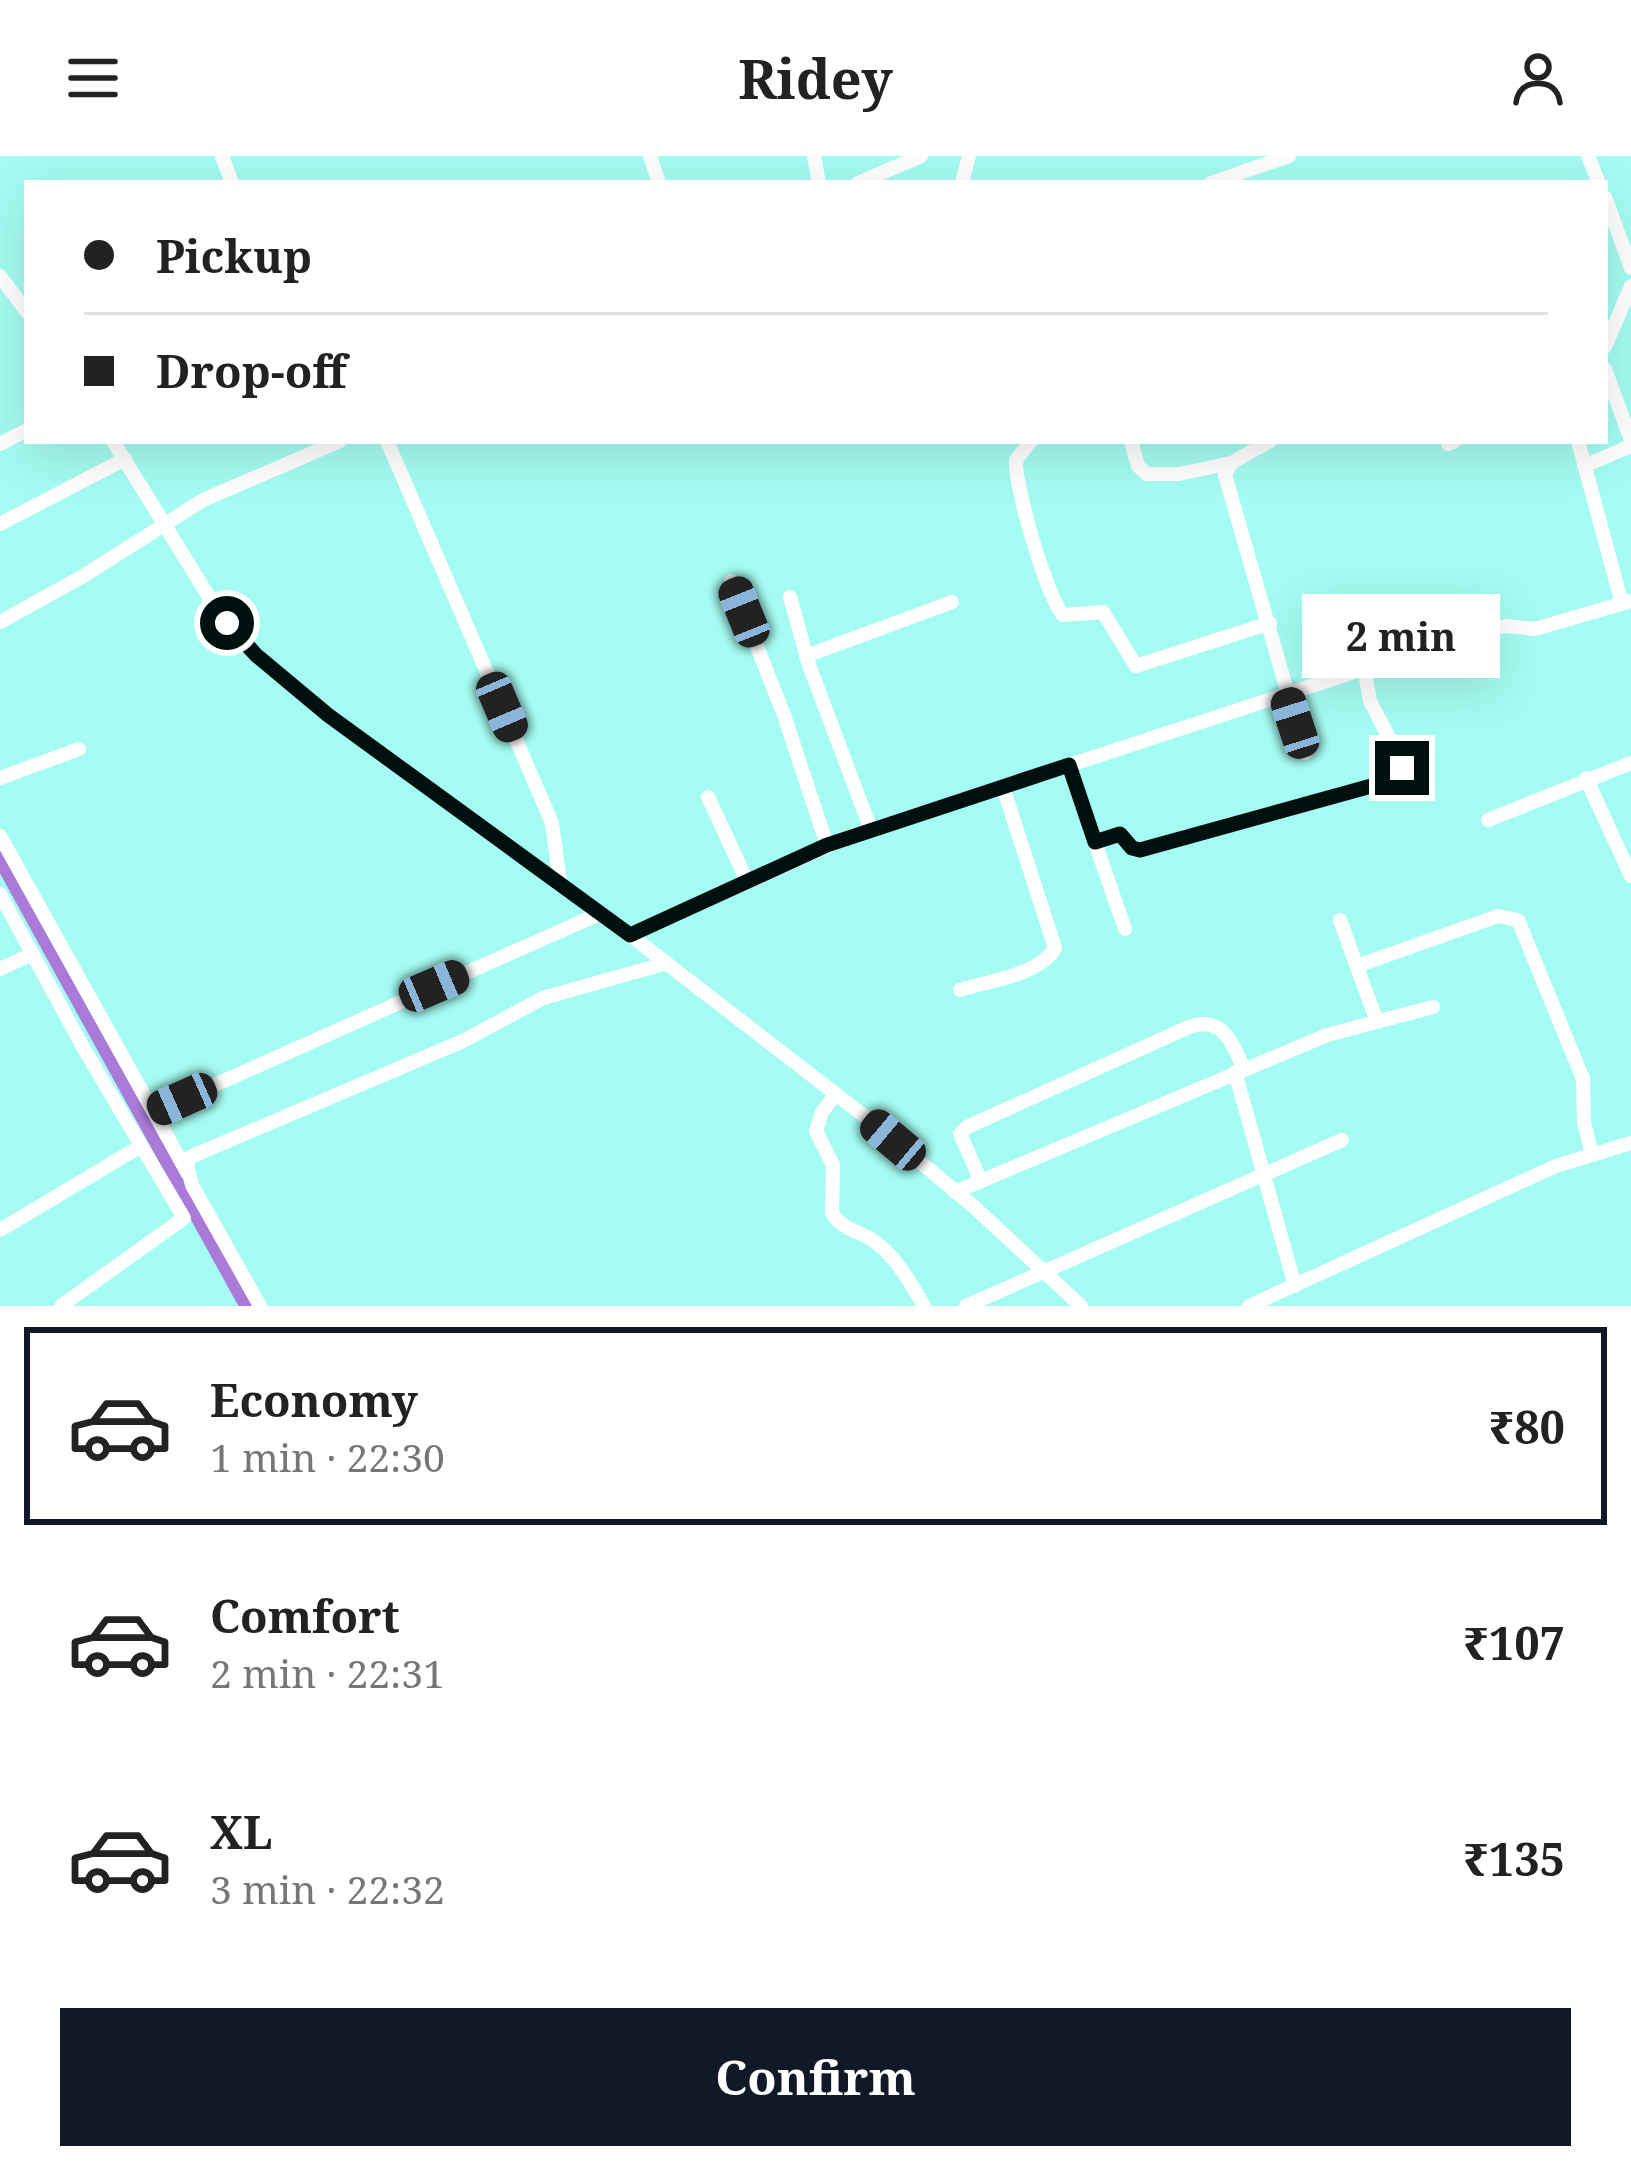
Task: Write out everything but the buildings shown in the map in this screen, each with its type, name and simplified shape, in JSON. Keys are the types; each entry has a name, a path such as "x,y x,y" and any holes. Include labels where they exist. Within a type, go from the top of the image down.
{"street":[{"path":"865,180 921,156"},
{"path":"1224,180 1289,156"},
{"path":"1608,205 1631,268"},
{"path":"0,275 24,308"},
{"path":"1608,340 1631,286"},
{"path":"1584,466 1631,443 1609,392"},
{"path":"115,444 217,610 256,655 328,715 560,882 836,1094 955,1192 1081,1306"},
{"path":"0,622 202,500 328,444"},
{"path":"388,444 552,823 560,882"},
{"path":"1029,444 1016,460 1017,479 1048,584 1064,615 1103,612 1136,666 1270,623"},
{"path":"1132,444 1138,466 1148,474 1180,474 1231,464 1265,444"},
{"path":"630,935 827,845 871,830 1477,632 1506,626 1535,629 1626,602 1579,444"},
{"path":"0,524 124,459"},
{"path":"1231,464 1228,485 1305,753"},
{"path":"731,581 784,715 827,845"},
{"path":"790,596 806,656 871,830"},
{"path":"806,656 952,602"},
{"path":"1095,842 1120,834 1140,850 1393,780 1399,776 1401,761 1370,701 1364,667"},
{"path":"0,778 80,749"},
{"path":"1488,820 1631,763"},
{"path":"1069,765 1125,929"},
{"path":"1586,778 1624,847 1631,876"},
{"path":"960,990 1037,965 1055,948 1003,787"},
{"path":"708,796 747,881"},
{"path":"0,836 260,1306"},
{"path":"0,894 184,1218"},
{"path":"154,1112 601,913"},
{"path":"1357,966 1498,916 1517,920 1583,1079 1584,1122 1592,1155"},
{"path":"1340,920 1377,1022"},
{"path":"0,969 32,954"},
{"path":"188,1174 190,1157 198,1151 463,1041 526,1005 667,963"},
{"path":"955,1192 1327,1035 1433,1007"},
{"path":"981,1181 960,1142 959,1134 967,1127 1200,1023 1218,1026 1230,1039 1240,1070 1294,1286"},
{"path":"836,1094 822,1112 816,1131 833,1165 832,1213 838,1223 885,1250 924,1306"},
{"path":"966,1306 1342,1140"},
{"path":"1249,1306 1556,1166 1631,1143"},
{"path":"0,1230 141,1146"},
{"path":"61,1306 205,1206"}],"waterway":[{"path":"0,858 247,1306"}],"route":[{"path":"227,623 256,655 328,715 630,935 827,845 1069,765 1095,842 1120,834 1140,850 1393,780 1402,768"}]}
